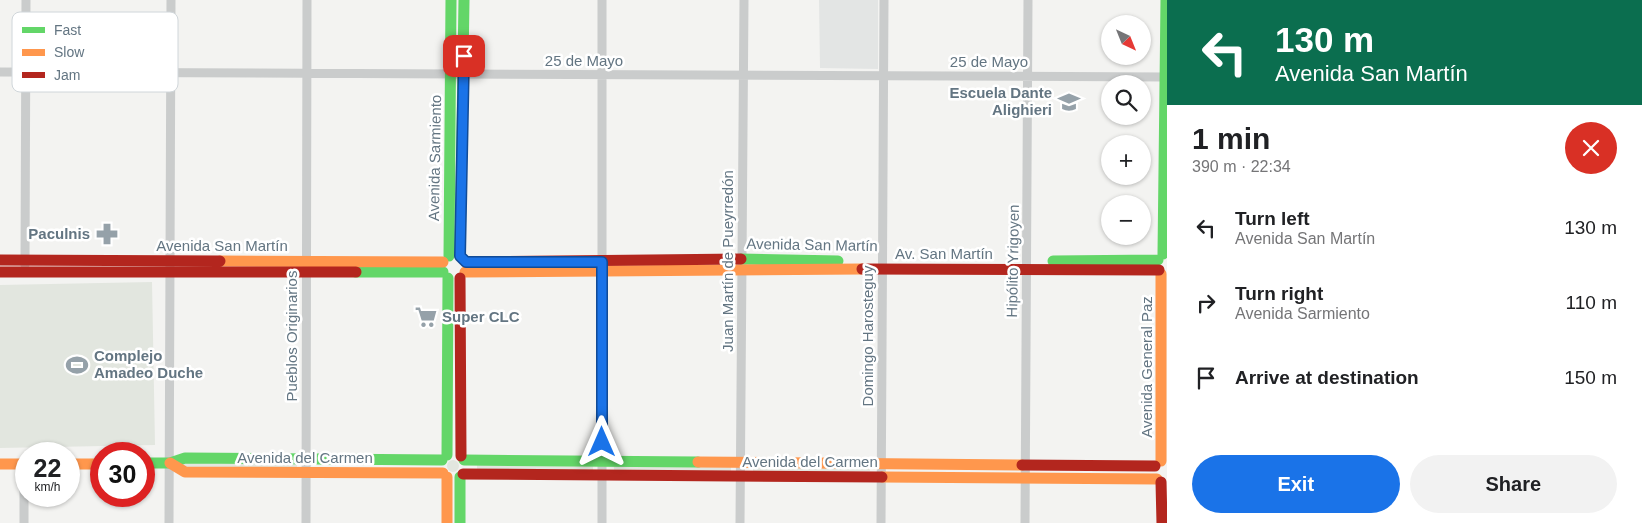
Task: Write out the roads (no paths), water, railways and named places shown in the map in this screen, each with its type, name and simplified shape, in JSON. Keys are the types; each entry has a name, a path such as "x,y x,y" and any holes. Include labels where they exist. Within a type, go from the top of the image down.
{"main road":[{"name":"Avenida Sarmiento","path":"452,0 451,74 454,267 462,458"},
{"name":"Avenida Sarmiento","path":"445,458 464,74 464,0"},
{"name":"Avenida General Paz","path":"1162,482 1163,265 1167,77 1166,0"},
{"name":"Avenida San Martín","path":"0,260 25,266 1163,265"},
{"name":"Avenida San Martín","path":"0,272 25,266"},
{"path":"447,523 445,475 441,467 445,458 454,454 462,458 466,468 462,475 460,523"},
{"name":"Avenida del Carmen","path":"155,464 170,463 185,458 445,458"},
{"name":"Avenida del Carmen","path":"462,458 1025,465 1161,462"},
{"name":"Avenida del Carmen","path":"170,463 185,472 445,475"},
{"path":"0,464 15,464"},
{"path":"445,475 452,479 462,475"},
{"name":"Avenida del Carmen","path":"462,475 1024,478 1162,482"},
{"path":"1162,482 1162,523"}],"street":[{"name":"Pueblos Originarios","path":"306,523 307,0"},
{"path":"602,0 602,523"},
{"name":"Juan Martín de Pueyrredón","path":"740,523 744,0"},
{"name":"Domingo Harosteguy","path":"881,523 884,0"},
{"name":"Hipólito Yrigoyen","path":"1025,523 1028,0"},
{"name":"25 de Mayo","path":"178,73 1167,77"},
{"path":"25,266 26,92"},
{"path":"169,523 171,92"},
{"path":"24,507 24,523"}],"place":[{"name":"Escuela Dante Alighieri","path":"1069,102"},
{"name":"Paculnis","path":"107,234"},
{"name":"Super CLC","path":"426,317"},
{"name":"Complejo Amadeo Duche","path":"77,365"}]}
